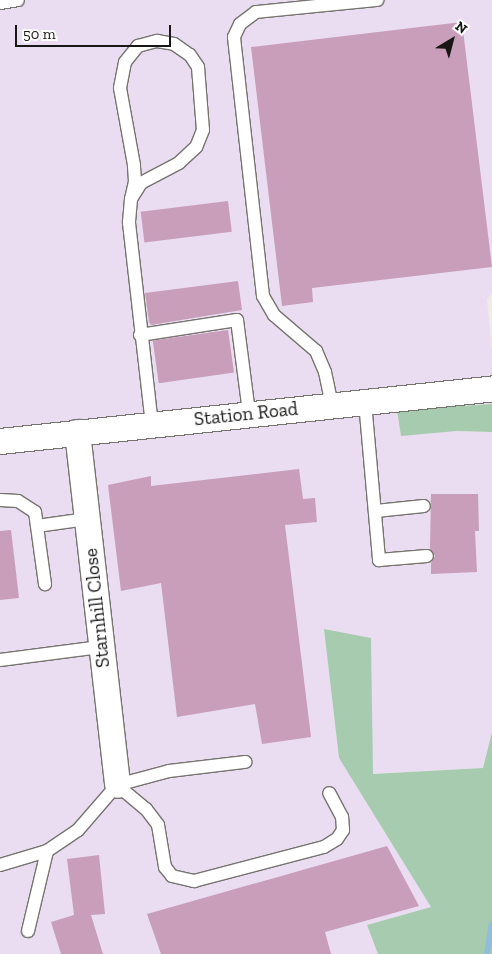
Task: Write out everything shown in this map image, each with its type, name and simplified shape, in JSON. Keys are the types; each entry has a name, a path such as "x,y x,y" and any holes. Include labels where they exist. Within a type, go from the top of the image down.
{"street":[{"name":"Station Road","path":"0,441 492,388"},
{"name":"Starnhill Close","path":"77,432 117,785"}],"lane":[{"path":"0,3 18,0"},
{"path":"332,405 325,372 316,351 274,315 263,296 234,37 240,24 256,12 378,0"},
{"path":"131,199 141,183 179,163 196,147 204,130 198,67 190,55 174,44 157,41 138,46 124,62 120,88 134,165 135,181 131,199 128,223 152,424"},
{"path":"140,335 237,320 249,413"},
{"path":"365,402 379,560 427,556"},
{"path":"0,500 18,501 29,506 35,512 44,584"},
{"path":"376,510 424,506"},
{"path":"37,526 88,519"},
{"path":"0,660 100,647"},
{"path":"0,865 47,851 78,830 117,785 169,771 245,762"},
{"path":"117,785 146,809 158,825 165,868 172,876 194,881 324,847 337,839 343,830 342,817 329,793"},
{"path":"28,931 47,851"}],"shaded area":[{"path":"0,0 492,0 492,293 487,299 492,351 492,404 398,410 456,431 492,432 492,732 483,768 372,774 371,638 324,629 339,758 432,907 367,925 378,954 0,954"}],"green space":[{"path":"492,404 492,432 456,431 401,436 397,410"},
{"path":"324,629 371,638 373,774 483,768 492,732 492,954 378,954 367,925 431,907 339,758"}],"building":[{"path":"462,22 492,267 312,288 313,302 282,306 251,47"},
{"path":"228,201 232,232 144,242 141,212"},
{"path":"238,281 242,310 151,325 149,322 145,293"},
{"path":"228,330 234,373 159,383 153,341"},
{"path":"299,469 303,499 315,498 317,522 285,525 311,737 262,744 255,704 177,717 161,583 121,591 108,485 151,476 151,486"},
{"path":"431,494 478,494 479,531 475,531 477,572 431,574 431,563 435,556 430,549"},
{"path":"11,530 19,598 0,600 0,531"},
{"path":"387,846 419,906 325,932 331,954 161,954 147,914"},
{"path":"99,855 105,914 91,915 103,954 61,954 51,922 74,915 67,859"}],"waterway":[{"path":"487,954 492,924"}]}
